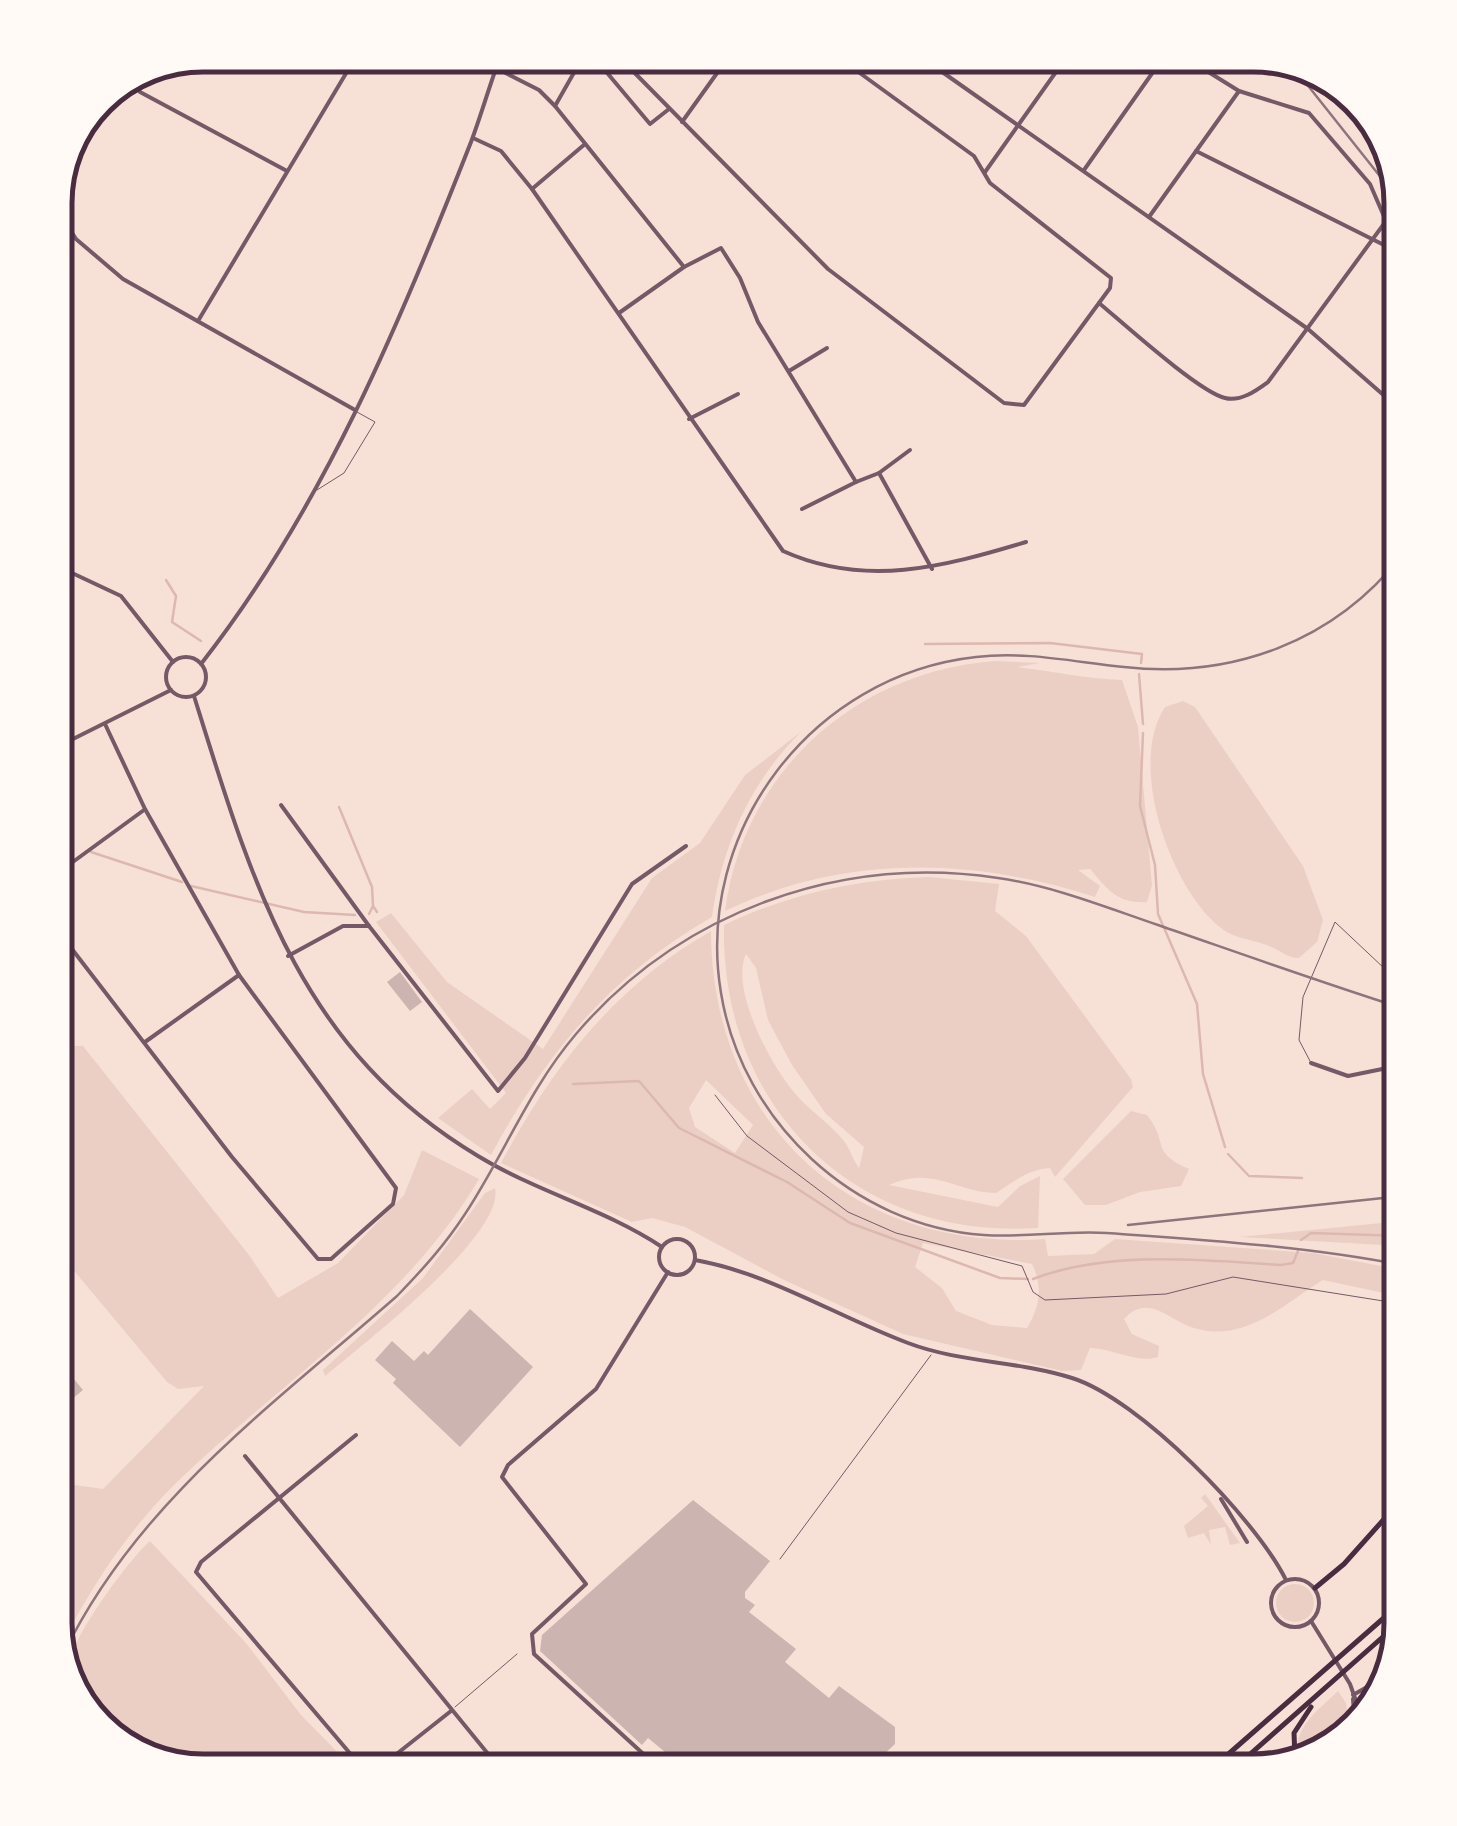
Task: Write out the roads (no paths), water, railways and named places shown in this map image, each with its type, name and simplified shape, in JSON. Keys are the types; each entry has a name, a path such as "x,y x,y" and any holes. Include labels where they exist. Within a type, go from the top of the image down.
{"highway":[{"path":"1315,1588 1344,1564 1384,1520"},
{"path":"1228,1754 1384,1618"},
{"path":"1251,1754 1383,1638"},
{"path":"1295,1747 1294,1733 1325,1692"}],"street":[{"path":"198,321 347,72"},
{"path":"201,664 228,630 314,492 355,410 473,138 495,72"},
{"path":"504,72 539,90 555,106 684,267"},
{"path":"555,106 574,72"},
{"path":"607,72 650,124 669,108"},
{"path":"634,72 828,269 1004,403 1024,405 1099,303 1111,278 990,183 974,156 859,73"},
{"path":"682,122 717,72"},
{"path":"944,73 1308,329 1384,393"},
{"path":"985,172 1056,73"},
{"path":"1083,172 1153,73"},
{"path":"1210,73 1240,92 1309,113 1370,184 1384,217"},
{"path":"140,92 287,171"},
{"path":"1149,218 1240,92"},
{"path":"473,138 500,151 532,190 783,552 813,565 869,574 932,569 1026,542"},
{"path":"532,190 585,144"},
{"path":"1196,151 1384,245"},
{"path":"1099,303 1226,398 1251,394 1268,382 1384,224"},
{"path":"73,234 123,278 355,410"},
{"path":"617,314 684,267 721,248 856,482"},
{"path":"788,370 827,348"},
{"path":"689,419 738,394"},
{"path":"802,510 879,473 910,450"},
{"path":"879,473 932,569"},
{"path":"73,573 121,596 173,662"},
{"path":"185,657 201,664 206,684 194,696 183,697 171,690 166,674 173,662 185,657"},
{"path":"73,740 171,690"},
{"path":"194,696 256,890 288,956 327,1017 374,1072 438,1130 476,1156 662,1246"},
{"path":"72,950 318,1260 331,1259 393,1204 396,1188 239,976 145,809 105,724"},
{"path":"281,805 369,926 498,1090 525,1058 632,884 686,846"},
{"path":"73,861 145,809"},
{"path":"288,956 344,926 369,926"},
{"path":"144,1043 239,976"},
{"path":"1311,1063 1348,1076 1384,1068"},
{"path":"672,1239 684,1240 693,1248 695,1260 684,1274 668,1272 660,1261 662,1246 672,1239"},
{"path":"695,1260 738,1272 932,1352 1028,1367 1089,1385 1145,1418 1219,1494 1286,1580"},
{"path":"643,1754 534,1654 532,1634 586,1584 502,1477 508,1465 596,1389 668,1272"},
{"path":"350,1754 198,1579 201,1562 356,1435"},
{"path":"246,1456 488,1754"},
{"path":"1219,1494 1247,1542"},
{"path":"1286,1580 1305,1580 1315,1588 1319,1606 1311,1622 1288,1626 1273,1614 1272,1595 1286,1580"},
{"path":"1311,1622 1330,1648 1356,1703"},
{"path":"1353,1694 1368,1686"},
{"path":"1353,1694 1354,1706"},
{"path":"396,1754 451,1710"}],"lane":[{"path":"314,492 344,473 376,422 355,410"},
{"path":"1311,1063 1299,1040 1303,997 1313,965 1335,922 1384,967"},
{"path":"716,1095 747,1136 848,1212 896,1234 1022,1266 1033,1292 1045,1300 1166,1294 1233,1277 1384,1301"},
{"path":"780,1559 932,1352"},
{"path":"451,1710 517,1654"}],"waterway":[{"path":"166,580 176,596 172,622 201,641"},
{"path":"925,644 1050,643 1142,654 1141,663"},
{"path":"1139,674 1143,724"},
{"path":"1143,733 1140,806 1155,865 1158,914 1197,1004 1203,1074 1225,1147"},
{"path":"339,807 372,887 373,906"},
{"path":"91,852 182,882"},
{"path":"191,886 304,912 355,915"},
{"path":"369,914 373,906 377,912"},
{"path":"573,1084 639,1081 679,1128 787,1182 850,1223 1000,1278 1028,1279"},
{"path":"1228,1154 1249,1176 1302,1178"},
{"path":"1301,1240 1311,1233 1384,1235"},
{"path":"1033,1279 1092,1264 1156,1259 1281,1265 1293,1263 1298,1251"}],"railway":[{"path":"1307,85 1381,178"},
{"path":"1384,575 1345,611 1313,632 1241,660 1164,669 1032,656 976,657 917,670 863,694 816,729 777,771 747,820 726,875 717,933 721,993 733,1040 753,1084 779,1124 812,1159 849,1188 891,1212 936,1227 984,1235 1092,1232 1292,1248 1384,1262"},
{"path":"74,1636 94,1599 169,1502 257,1417 397,1296 441,1247 479,1192 544,1077 576,1034 618,991 664,955 714,925 767,901 822,885 880,875 939,873 998,878 1079,898 1384,1002"},
{"path":"1128,1225 1384,1198"}]}
